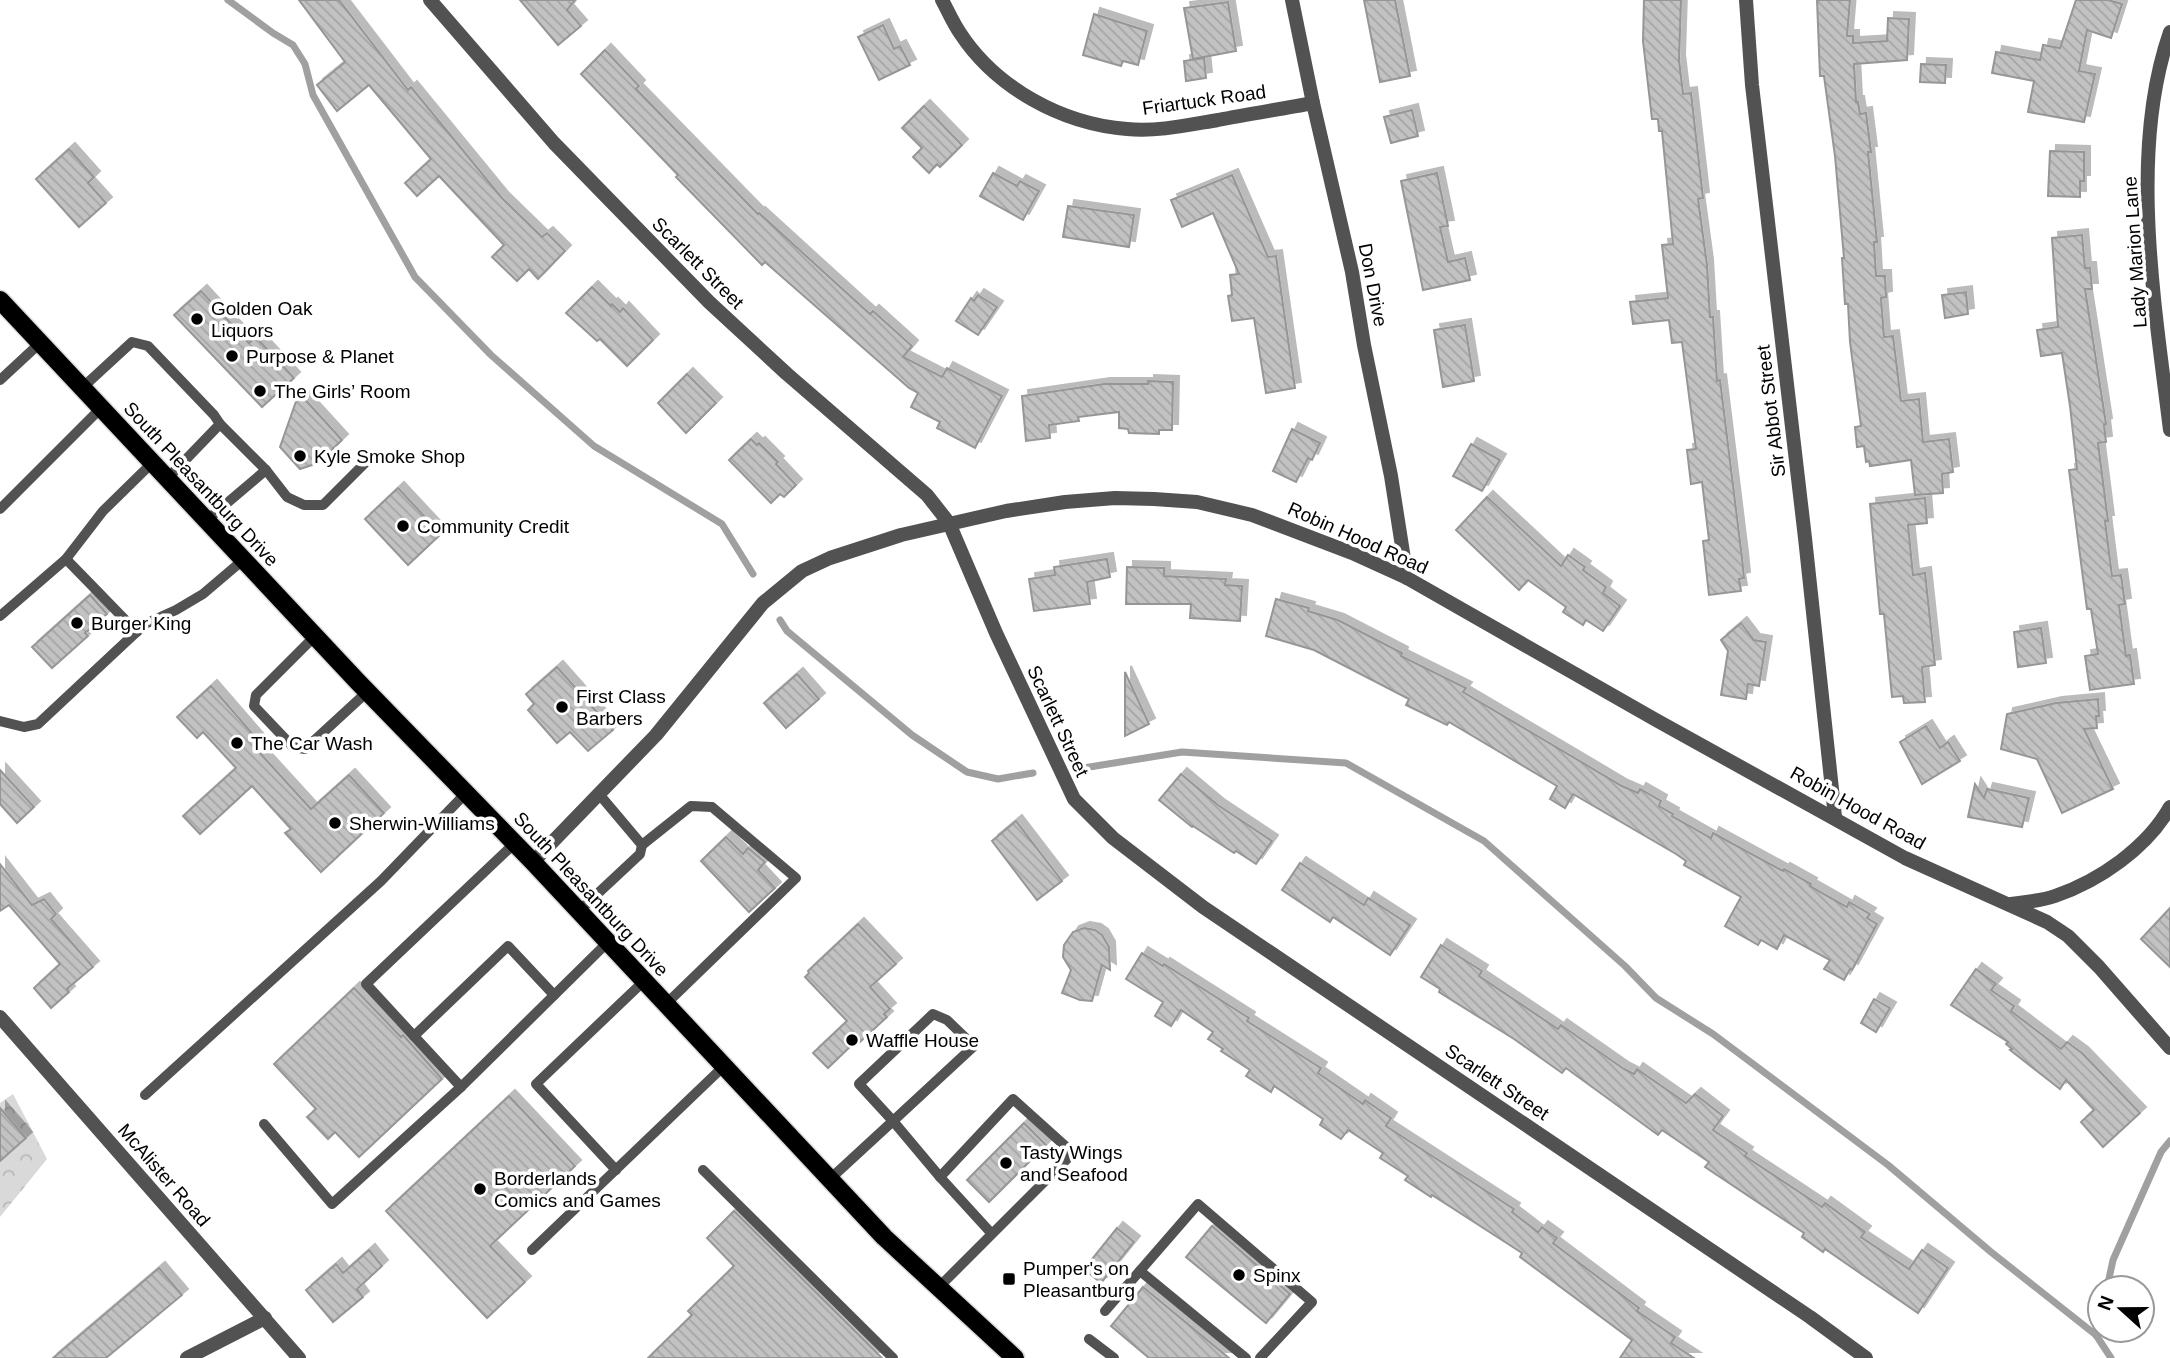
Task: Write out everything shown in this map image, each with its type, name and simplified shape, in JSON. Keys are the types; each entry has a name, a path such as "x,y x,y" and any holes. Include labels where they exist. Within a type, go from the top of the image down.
{"main road":[{"name":"South Pleasantburg Drive","path":"0,300 884,1237 1015,1358"}],"street":[{"name":"Scarlett Street","path":"430,0 554,143 709,302 787,374 927,495 948,523 1066,786 1088,816 1203,907 1810,1317 1856,1356"},
{"name":"Friartuck Road","path":"942,0 961,34 1006,82 1029,99 1057,113 1090,123 1128,129 1174,128 1313,103"},
{"name":"Don Drive","path":"1292,0 1352,272 1391,477 1407,578"},
{"name":"Sir Abbot Street","path":"1746,0 1752,85 1835,817"},
{"name":"Lady Marion Lane","path":"2170,32 2153,99 2147,183 2152,267 2170,430"},
{"name":"Robin Hood Road","path":"533,862 656,735 763,603 802,571 830,558 901,535 1006,511 1115,498 1197,502 1252,514 1407,578 1905,858 2046,922 2068,936 2099,967 2170,1048"},
{"path":"2011,904 2053,897 2104,872 2148,837 2170,807"},
{"name":"McAlister Road","path":"0,1017 299,1358"},
{"path":"187,1358 265,1318"}],"lane":[{"path":"82,388 132,342 148,346 266,470 287,497 304,505 323,505 367,461"},
{"path":"0,380 40,343"},
{"path":"0,509 101,408"},
{"path":"167,479 220,424"},
{"path":"0,616 66,559 103,511 152,463"},
{"path":"207,520 266,470"},
{"path":"66,559 137,632"},
{"path":"0,721 24,727 38,724 145,624 203,594 243,560"},
{"path":"315,636 256,695 254,706 293,747 305,749 367,692"},
{"path":"145,1095 381,881 466,793"},
{"path":"599,794 642,845"},
{"path":"579,911 640,854 642,845 691,806 712,807 796,878 666,1004"},
{"path":"461,1087 366,984 515,843"},
{"path":"264,1124 332,1204 461,1087 608,942"},
{"path":"414,1036 508,946 554,995"},
{"path":"616,1170 536,1084 644,981"},
{"path":"830,1179 893,1121 974,1046 947,1020 933,1014 859,1084 893,1121 940,1177 992,1234"},
{"path":"532,1250 724,1066"},
{"path":"939,1287 1073,1153 1013,1099 940,1177"},
{"path":"703,1170 893,1358"},
{"path":"1105,1311 1198,1205 1312,1302 1260,1358"},
{"path":"1140,1271 1246,1358"},
{"path":"1089,1339 1114,1358"}],"green space":[{"path":"13,1094 47,1159 0,1217 0,1103"}],"building":[{"path":"299,0 339,0 408,90 411,87 502,198 542,237 547,233 565,251 538,279 529,269 517,281 492,257 504,245 439,176 417,196 405,183 431,159 369,85 337,111 317,85 345,62"},
{"path":"520,0 575,0 567,10 581,26 558,45"},
{"path":"1364,0 1395,0 1410,76 1380,82"},
{"path":"1644,0 1681,0 1679,60 1683,94 1691,93 1703,198 1698,199 1707,265 1710,317 1713,317 1717,381 1720,380 1742,558 1744,578 1739,579 1741,591 1709,595 1703,541 1709,540 1702,482 1691,484 1687,450 1696,449 1682,342 1672,343 1669,320 1633,324 1630,302 1668,298 1662,245 1673,244 1662,131 1659,131 1658,119 1652,119 1643,41"},
{"path":"1817,0 1850,0 1847,36 1853,36 1853,43 1887,41 1888,18 1909,19 1907,60 1854,64 1856,102 1860,114 1866,113 1871,152 1868,152 1877,242 1874,242 1876,276 1885,276 1886,297 1881,298 1884,337 1893,336 1901,401 1919,399 1923,442 1949,439 1953,472 1942,474 1943,493 1915,495 1911,460 1870,466 1869,461 1866,462 1864,446 1857,447 1855,427 1861,426 1848,304 1845,304 1844,258 1835,156 1824,76 1820,76"},
{"path":"2076,0 2108,0 2122,4 2111,38 2087,30 2079,71 2095,74 2084,122 2028,112 2034,81 1992,73 1996,52 2040,60 2043,45 2060,48"},
{"path":"1228,2 1236,51 1193,59 1184,8"},
{"path":"1094,14 1147,31 1138,65 1123,61 1121,66 1083,55"},
{"path":"883,25 894,49 900,46 910,65 879,80 858,37"},
{"path":"605,50 639,86 636,89 758,214 870,314 873,311 912,346 903,357 942,377 947,368 1002,396 975,448 937,428 940,422 911,407 918,393 765,262 762,265 676,177 678,175 581,74"},
{"path":"1204,58 1206,78 1186,81 1184,61"},
{"path":"1921,64 1946,65 1945,83 1920,82"},
{"path":"924,106 962,145 940,167 937,164 929,173 913,157 922,148 902,128"},
{"path":"1412,110 1418,136 1391,143 1384,117"},
{"path":"69,149 94,177 88,183 106,203 79,227 36,179"},
{"path":"2050,151 2084,152 2084,181 2080,181 2080,197 2048,196"},
{"path":"993,173 1017,186 1020,181 1039,191 1023,220 980,196"},
{"path":"1437,173 1448,226 1440,227 1448,262 1465,258 1470,280 1423,290 1401,181"},
{"path":"1232,175 1268,257 1276,256 1295,388 1266,393 1254,318 1232,321 1228,296 1232,295 1230,275 1239,274 1213,213 1182,227 1171,200"},
{"path":"1068,206 1134,215 1129,247 1063,237"},
{"path":"2082,235 2085,268 2090,268 2092,289 2085,289 2106,424 2106,442 2098,443 2108,521 2105,521 2112,576 2121,575 2125,604 2119,605 2126,656 2130,655 2134,684 2090,690 2085,656 2098,654 2091,609 2087,609 2069,470 2077,469 2070,406 2062,353 2041,356 2037,330 2058,327 2052,238"},
{"path":"592,287 611,306 612,304 620,312 623,308 653,340 627,366 600,339 597,341 566,313"},
{"path":"201,291 249,343 256,337 294,378 262,407 174,315"},
{"path":"1966,292 1968,314 1945,318 1942,295"},
{"path":"978,295 997,307 978,335 956,321 971,298 974,301"},
{"path":"1465,325 1474,381 1443,387 1434,330"},
{"path":"687,374 716,403 686,433 658,403"},
{"path":"1148,381 1173,382 1172,430 1159,430 1159,434 1129,433 1128,429 1119,428 1119,412 1078,417 1079,421 1049,425 1050,438 1026,441 1022,396 1104,384 1148,384"},
{"path":"299,393 342,440 318,463 300,469 280,447"},
{"path":"1292,429 1320,443 1312,460 1308,458 1296,482 1273,471"},
{"path":"751,439 757,445 759,443 778,462 776,464 796,485 784,497 780,494 771,503 729,460"},
{"path":"1471,444 1500,460 1482,491 1453,476"},
{"name":"Community Credit","path":"398,488 441,534 408,565 365,519"},
{"path":"1487,497 1561,566 1568,555 1606,587 1603,593 1620,606 1603,631 1586,620 1583,625 1563,612 1566,607 1528,580 1519,590 1456,530"},
{"path":"1925,498 1927,523 1908,525 1913,575 1925,573 1935,665 1922,667 1925,702 1904,703 1903,696 1892,697 1884,614 1880,614 1870,504"},
{"path":"1107,559 1110,577 1087,582 1090,604 1034,611 1029,579 1055,575 1054,567"},
{"path":"1127,567 1164,568 1164,576 1226,579 1225,585 1242,586 1240,621 1190,618 1191,604 1126,604"},
{"name":"Burger King","path":"90,595 107,614 85,633 88,636 52,668 32,647"},
{"path":"1276,599 1338,620 1402,653 1401,656 1466,688 1463,692 1622,786 1638,793 1640,789 1661,801 1659,806 1673,814 1672,816 1711,838 1713,833 1783,871 1784,869 1847,907 1849,902 1870,914 1867,918 1877,924 1852,970 1850,969 1844,980 1824,969 1830,960 1784,935 1777,949 1761,940 1758,945 1725,926 1741,897 1684,865 1686,861 1676,854 1573,794 1565,808 1550,799 1557,786 1449,722 1447,725 1406,705 1409,699 1314,650 1266,636"},
{"path":"1741,623 1754,640 1766,642 1759,686 1748,684 1746,699 1721,695 1728,651 1721,640"},
{"path":"2041,628 2046,663 2018,667 2014,632"},
{"name":"First Class Barbers","path":"557,667 613,730 588,751 570,732 557,743 528,710 534,704 526,694"},
{"path":"1125,672 1149,724 1125,736"},
{"path":"797,674 819,699 786,728 764,703"},
{"path":"211,686 264,747 259,752 311,809 349,775 384,813 321,872 285,833 291,829 252,786 200,834 183,816 236,768 203,732 197,738 177,717"},
{"path":"2098,699 2097,728 2084,729 2113,789 2062,813 2037,759 2001,749 2007,714 2056,703"},
{"path":"1926,726 1940,748 1948,742 1960,761 1922,784 1900,742"},
{"path":"0,770 34,807 17,823 0,804"},
{"path":"1181,774 1218,805 1272,841 1256,864 1192,827 1159,800"},
{"path":"1975,784 1984,798 1987,789 2029,798 2022,827 1968,817"},
{"path":"1016,821 1062,881 1037,900 992,841"},
{"path":"726,837 743,854 748,848 765,862 758,870 775,888 749,912 701,861"},
{"path":"1300,863 1364,905 1368,898 1410,925 1390,955 1333,917 1330,922 1282,890"},
{"path":"0,864 32,905 44,899 56,914 51,919 93,967 67,989 69,992 51,1008 34,988 60,964 9,905 0,911"},
{"path":"2170,908 2170,967 2141,939"},
{"path":"858,924 896,964 870,987 890,1009 884,1014 887,1017 860,1042 858,1039 828,1068 813,1053 847,1021 805,977 808,971"},
{"path":"1084,928 1095,930 1102,935 1109,947 1110,970 1102,965 1092,1001 1080,1000 1062,993 1071,970 1063,957 1064,945 1073,932"},
{"path":"1441,945 1482,971 1479,976 1558,1029 1561,1025 1624,1069 1634,1074 1637,1069 1686,1103 1695,1094 1723,1116 1713,1130 1747,1153 1745,1156 1822,1207 1825,1203 1865,1232 1861,1237 1909,1269 1922,1250 1948,1268 1918,1313 1825,1249 1823,1252 1802,1237 1804,1233 1705,1167 1709,1162 1662,1130 1658,1135 1566,1068 1562,1073 1439,992 1440,989 1421,977"},
{"path":"1142,953 1249,1018 1247,1021 1321,1068 1318,1073 1363,1104 1365,1100 1391,1118 1386,1126 1514,1209 1512,1212 1538,1232 1542,1227 1557,1238 1553,1243 1639,1308 1637,1311 1675,1337 1671,1343 1694,1358 1620,1358 1632,1340 1520,1257 1522,1253 1405,1180 1408,1176 1380,1158 1383,1153 1348,1130 1341,1139 1320,1125 1323,1119 1274,1086 1271,1092 1246,1076 1250,1070 1208,1039 1213,1032 1181,1010 1171,1026 1155,1016 1163,1002 1126,979"},
{"path":"1976,969 1996,984 1991,990 2014,1006 2011,1011 2061,1049 2067,1042 2082,1053 2140,1113 2103,1147 2081,1122 2094,1110 2066,1080 2060,1089 2010,1050 2012,1049 2006,1044 2008,1042 1951,1005"},
{"path":"354,988 401,1037 403,1035 442,1079 359,1157 335,1132 328,1139 307,1117 316,1109 274,1064"},
{"path":"1874,999 1890,1008 1876,1032 1861,1023"},
{"name":"Borderlands Comics and Games","path":"509,1096 575,1166 490,1246 525,1282 487,1318 386,1211"},
{"path":"0,1108 26,1138 0,1161"},
{"name":"Tasty Wings and Seafood","path":"1024,1123 1046,1145 989,1202 967,1180"},
{"path":"734,1211 882,1358 648,1358 692,1315 688,1311 734,1266 707,1238"},
{"name":"Spinx","path":"1212,1226 1290,1294 1266,1323 1186,1257"},
{"path":"1117,1228 1134,1242 1101,1283 1084,1269"},
{"path":"369,1250 382,1266 357,1289 363,1297 333,1322 306,1290 336,1264 343,1273"},
{"path":"159,1268 182,1295 106,1358 53,1358"},
{"path":"1143,1287 1229,1358 1149,1358 1111,1326"}],"waterway":[{"path":"228,0 293,45 305,64 313,95 415,277 491,355 594,446 722,524 753,574"},
{"path":"780,620 787,631 912,735 967,772 998,779 1033,773"},
{"path":"1077,769 1182,752 1346,763 1484,841 1625,966 1656,998 1713,1034 1888,1165 1991,1252 2096,1335 2111,1358"},
{"path":"2110,1274 2113,1260 2161,1152 2170,1141"}],"place":[{"name":"Golden Oak Liquors","path":"197,319"},
{"name":"Purpose & Planet","path":"232,356"},
{"name":"The Girls’ Room","path":"260,391"},
{"name":"Kyle Smoke Shop","path":"300,456"},
{"name":"Community Credit","path":"403,526"},
{"name":"Burger King","path":"77,623"},
{"name":"First Class Barbers","path":"562,707"},
{"name":"The Car Wash","path":"237,743"},
{"name":"Sherwin-Williams","path":"335,823"},
{"name":"Waffle House","path":"852,1040"},
{"name":"Tasty Wings and Seafood","path":"1006,1163"},
{"name":"Borderlands Comics and Games","path":"480,1189"},
{"name":"Spinx","path":"1239,1275"},
{"name":"Pumper's on Pleasantburg","path":"1009,1279"}]}
